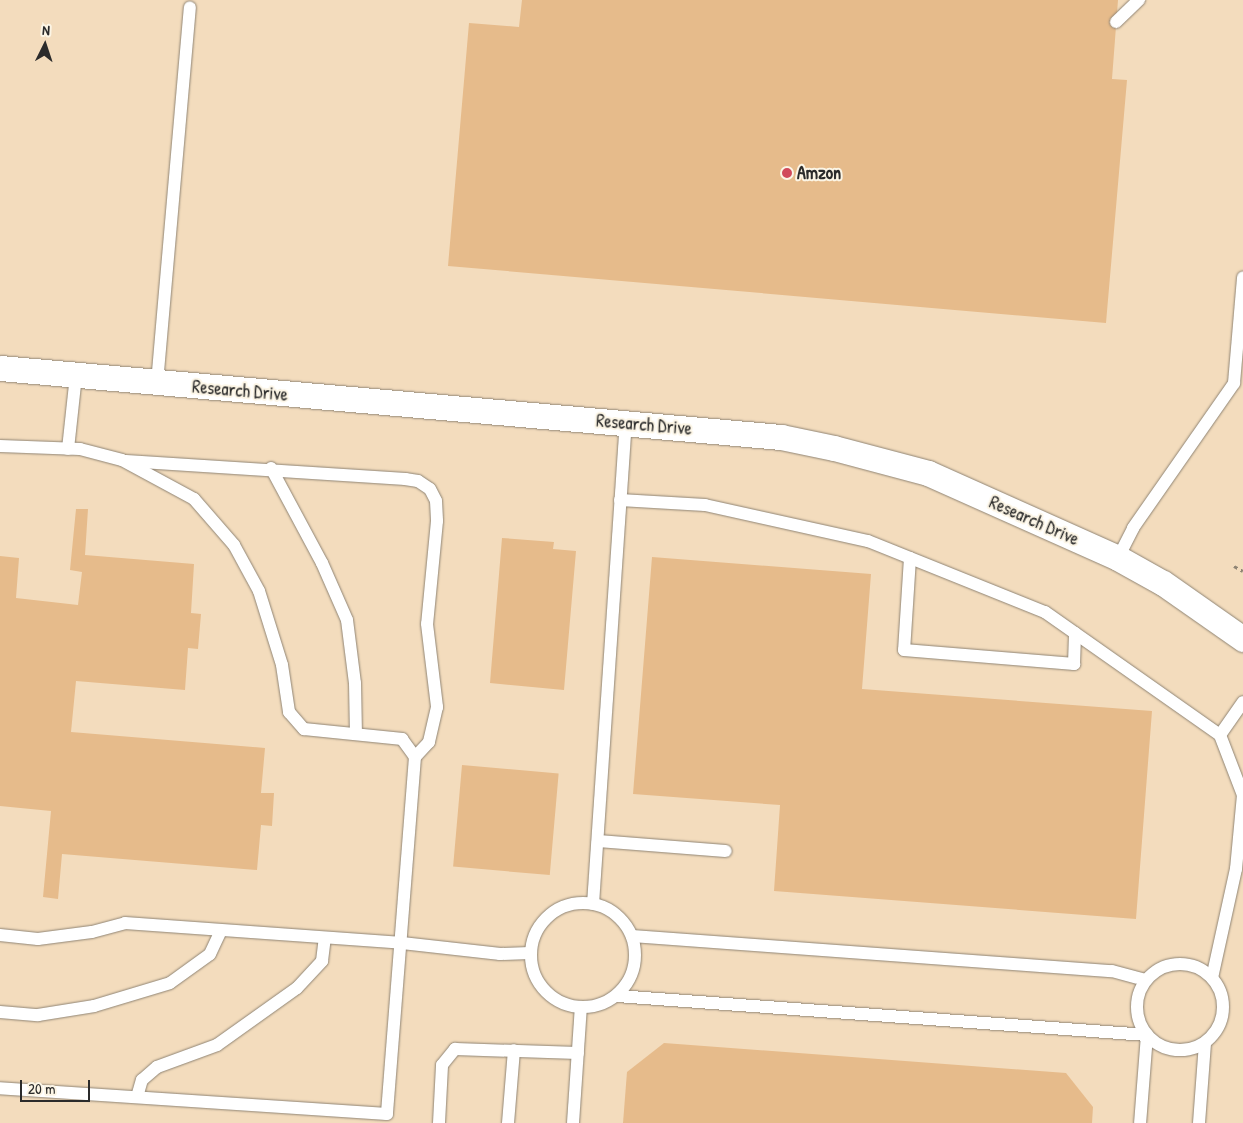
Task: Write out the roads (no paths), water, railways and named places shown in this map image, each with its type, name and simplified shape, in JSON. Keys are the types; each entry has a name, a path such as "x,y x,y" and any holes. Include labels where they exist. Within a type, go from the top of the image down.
{"street":[{"name":"Research Drive","path":"0,368 781,437 928,474 1118,558 1163,583 1243,639"}],"lane":[{"path":"1116,22 1139,0"},
{"path":"157,383 190,8"},
{"path":"1118,558 1132,528 1234,383 1243,277"},
{"path":"68,448 76,375"},
{"path":"593,904 626,424"},
{"path":"0,446 68,448 122,460 271,468 405,479 418,481 430,489 436,501 437,522 427,624 433,656 437,707 429,742 414,757"},
{"path":"0,1088 387,1114 402,943 414,757 402,739 304,729 289,712 272,626 259,591 234,545 194,499 122,460"},
{"path":"271,468 322,562 346,620 355,683 356,734"},
{"path":"620,500 705,505 868,541 1045,612 1220,735 1243,795 1236,869 1212,978"},
{"path":"910,558 904,650 1074,664 1075,633"},
{"path":"1220,735 1243,702"},
{"path":"598,841 726,851"},
{"path":"575,903 593,904 610,910 624,922 632,936 636,952 634,969 617,996 603,1004 581,1007 554,999 541,987 532,971 530,953 534,935 551,915 575,903"},
{"path":"0,935 38,939 92,932 125,923 402,943 500,954 530,953"},
{"path":"0,1012 38,1016 94,1006 170,982 210,954 221,930"},
{"path":"632,936 1112,972 1146,980"},
{"path":"137,1097 142,1080 157,1067 216,1045 297,988 322,961 325,938"},
{"path":"1186,964 1212,978 1220,990 1222,1019 1216,1032 1205,1043 1181,1051 1156,1044 1147,1035 1139,1022 1137,1008 1146,980 1171,965 1186,964"},
{"path":"617,996 1147,1035"},
{"path":"573,1123 581,1007"},
{"path":"1140,1123 1147,1035"},
{"path":"1199,1123 1205,1043"},
{"path":"439,1123 442,1065 455,1049 578,1053"},
{"path":"508,1123 514,1050"}],"place":[{"name":"Amzon","path":"787,173"}]}
